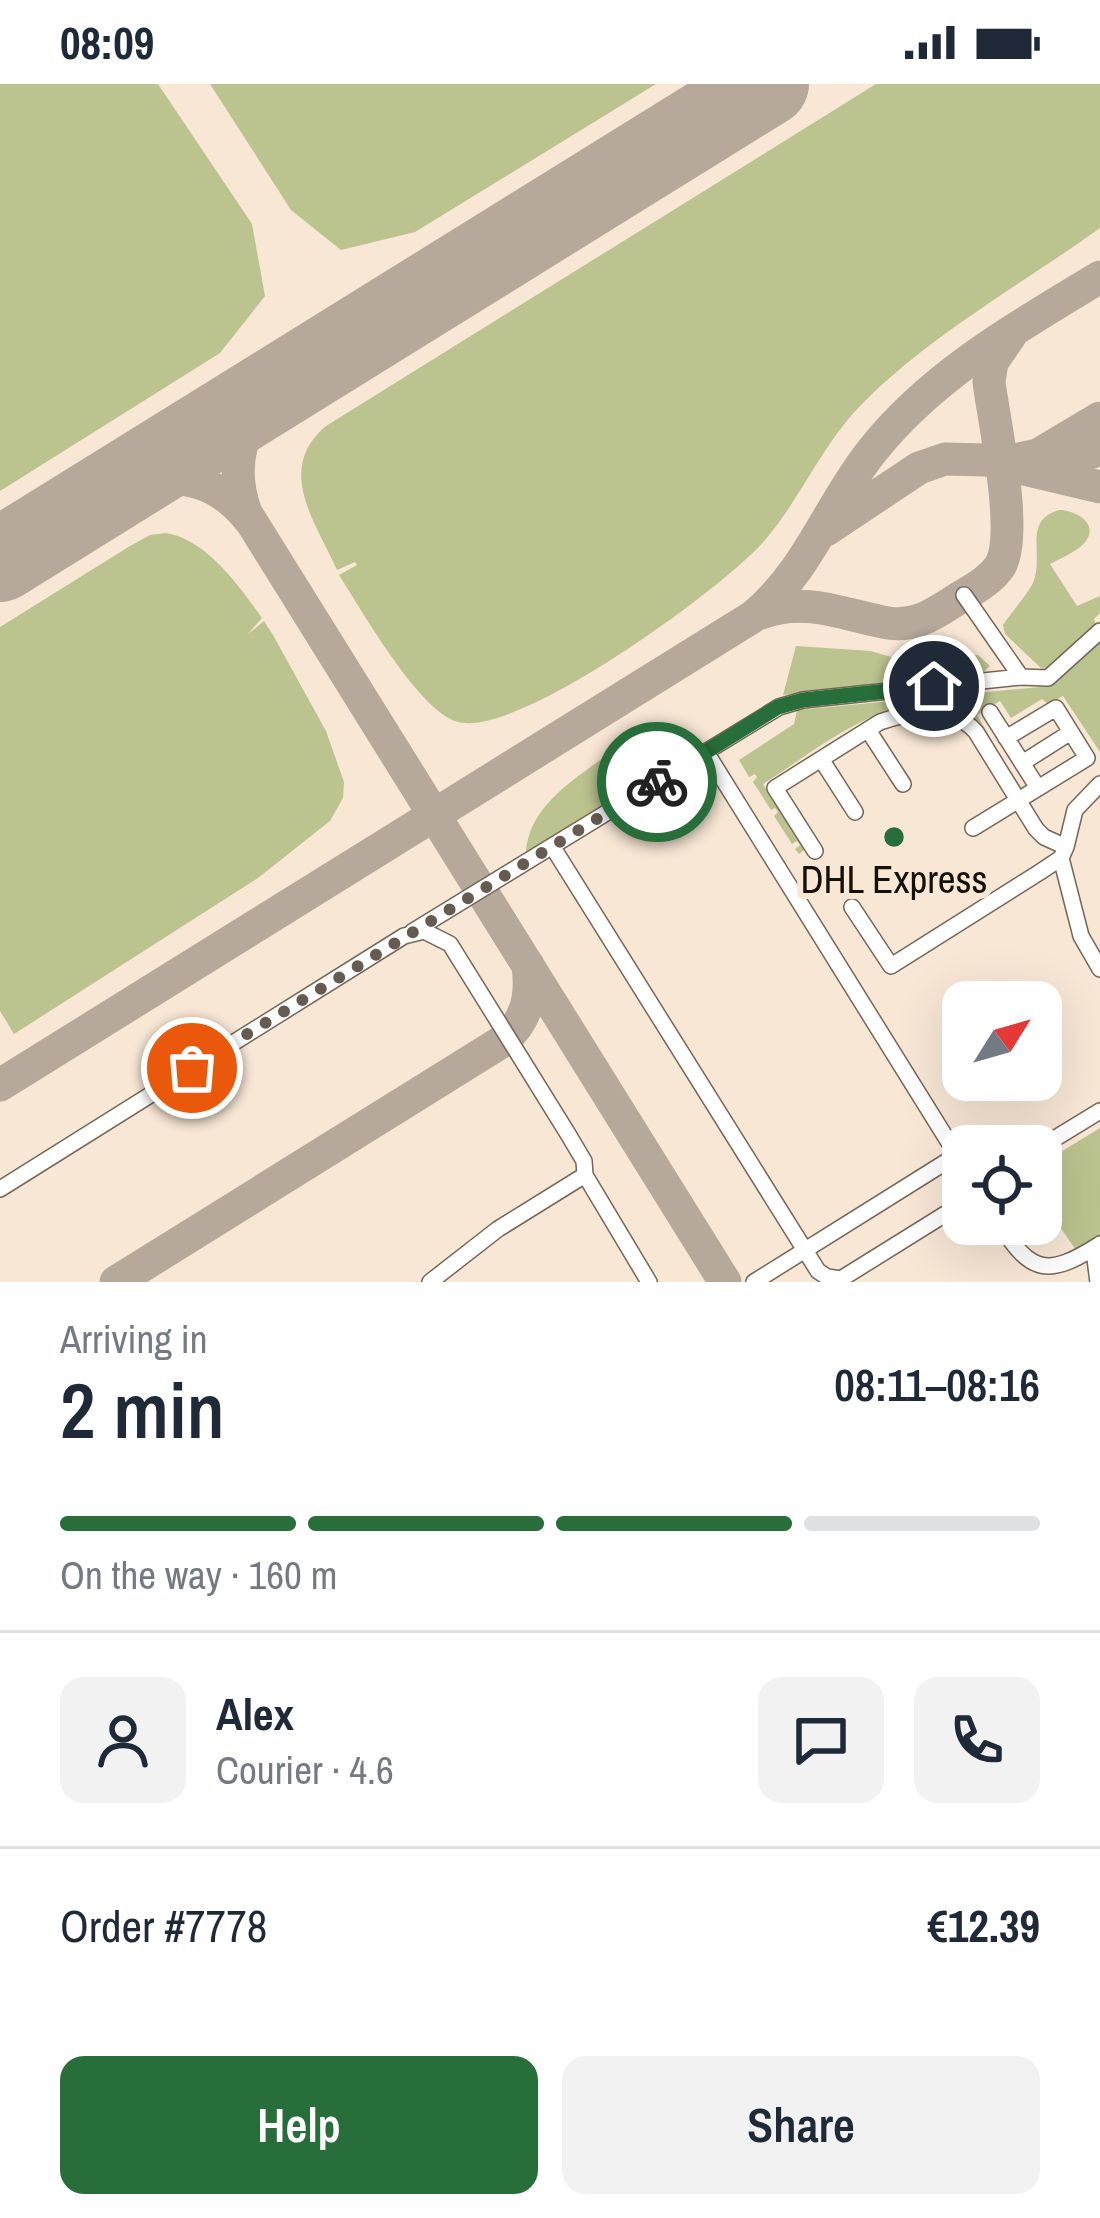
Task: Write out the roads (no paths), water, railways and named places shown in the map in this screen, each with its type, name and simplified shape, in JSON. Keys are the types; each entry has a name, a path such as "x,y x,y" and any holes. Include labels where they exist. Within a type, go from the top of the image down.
{"lane":[{"path":"964,595 1021,677"},
{"path":"0,1189 404,936 792,703 1021,677 1048,678 1100,631"},
{"path":"973,828 1087,758 1056,708 1006,738"},
{"path":"990,712 1038,788"},
{"path":"815,851 775,788 899,716 948,714 961,717 976,732 1044,837 1064,852"},
{"path":"868,730 903,784"},
{"path":"1022,763 1071,732"},
{"path":"706,752 942,1131"},
{"path":"821,758 855,812"},
{"path":"1100,784 1075,810 1061,870 1071,889 1081,936 1100,969"},
{"path":"552,846 818,1271 841,1279 942,1216"},
{"path":"852,907 892,966 1064,852"},
{"path":"404,936 424,931 450,944 584,1161 584,1175 650,1282"},
{"path":"1062,1135 1100,1111"},
{"path":"754,1282 942,1170"},
{"path":"430,1282 498,1229 584,1175"},
{"path":"1015,1245 1023,1256 1049,1269 1064,1266 1099,1245"},
{"path":"1098,1282 1099,1245"}],"place":[{"name":"DHL Express","path":"894,837"}]}
